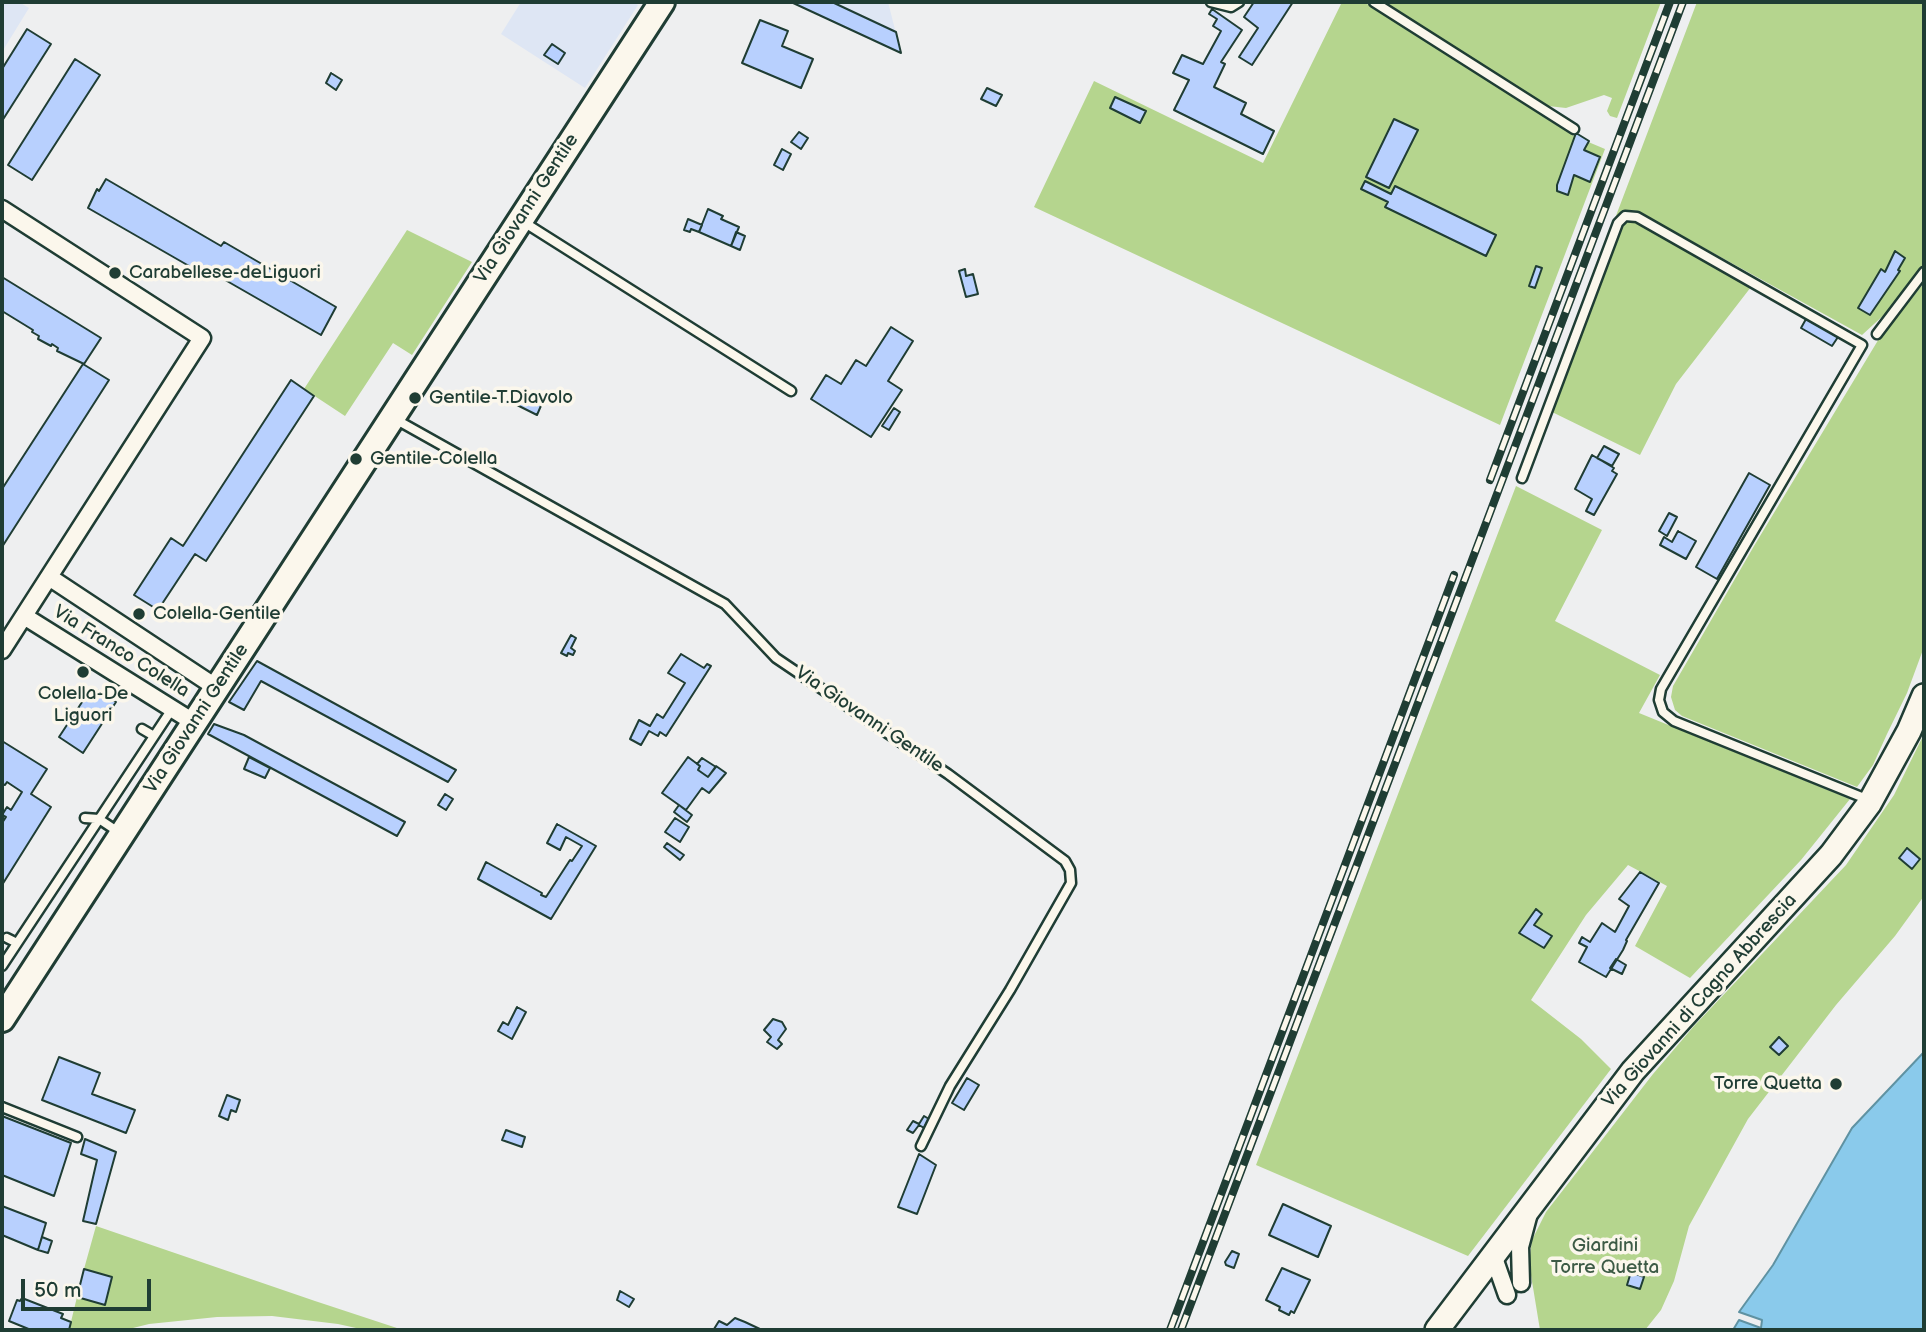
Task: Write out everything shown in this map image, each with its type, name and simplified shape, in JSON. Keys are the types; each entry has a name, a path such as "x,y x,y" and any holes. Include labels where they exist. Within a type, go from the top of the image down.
{"main road":[{"name":"Via Giovanni Gentile","path":"6,1005 195,723 656,6"},
{"name":"Via Giovanni di Cagno Abbrescia","path":"1437,1330 1633,1071 1831,855 1871,801 1924,696"}],"street":[{"path":"2,209 202,338 2,650"},
{"name":"Via Franco Colella","path":"49,577 217,688"},
{"name":"Via Franco Colella","path":"24,616 195,723"},
{"path":"1494,1253 1513,1268 1521,1283 1522,1236 1525,1222 1538,1195"},
{"path":"1494,1253 1507,1295"}],"lane":[{"path":"1211,2 1231,7 1239,2"},
{"path":"1374,2 1574,129"},
{"path":"1522,478 1618,223 1625,216 1637,216 1862,345 1661,689 1660,700 1663,712 1674,721 1871,801"},
{"path":"520,219 791,391"},
{"path":"1877,334 1924,272"},
{"name":"Via Giovanni Gentile","path":"393,418 725,604 776,658 948,774 1065,861 1070,870 1071,883 1010,990 950,1086 921,1146"},
{"path":"2,966 172,709"},
{"path":"142,729 154,736"},
{"path":"85,818 99,820 122,834"},
{"path":"7,938 17,943"},
{"path":"2,1107 78,1138"}],"shaded area":[{"path":"2,2 19,2 29,8 2,52"},
{"path":"521,2 633,2 638,5 585,88 501,34"},
{"path":"791,2 888,2 901,53"}],"green space":[{"path":"1342,2 1364,2 1574,136 1605,149 1500,425 1034,207 1094,81 1263,163"},
{"path":"1383,2 1661,2 1617,118 1610,116 1607,111 1612,98 1604,95 1566,108 1548,106"},
{"path":"1697,2 1924,2 1924,266 1885,314 1862,335 1637,211 1621,213 1614,221"},
{"path":"1633,219 1751,287 1676,384 1640,455 1552,412 1621,224"},
{"path":"407,230 472,262 412,355 393,343 345,416 304,389"},
{"path":"1924,283 1924,647 1907,693 1873,765 1857,787 1682,716 1675,710 1671,697 1673,686 1754,546 1880,337"},
{"path":"1516,486 1602,530 1555,621 1660,675 1639,713 1850,799 1801,860 1690,978 1635,946 1667,886 1628,865 1586,915 1531,1000 1581,1039 1611,1069 1468,1256 1256,1165"},
{"name":"Giardini Torre Quetta","path":"1924,734 1924,896 1748,1119 1689,1226 1674,1281 1661,1310 1645,1330 1540,1330 1529,1263 1532,1240 1546,1212 1653,1074 1694,1026 1846,865 1894,795"},
{"path":"96,1226 403,1330 365,1330 272,1316 217,1317 149,1324 125,1330 69,1330 77,1297 105,1304 112,1277 84,1269"}],"water":[{"path":"1924,1052 1924,1330 1733,1330 1739,1320 1761,1328 1762,1320 1739,1312 1773,1265 1852,1128"}],"building":[{"path":"791,2 832,2 896,32 901,53"},
{"path":"1254,2 1293,2 1252,65 1239,57 1258,28 1244,17"},
{"path":"1212,9 1242,30 1221,62 1225,64 1214,87 1246,103 1241,114 1274,131 1263,154 1174,110 1189,80 1173,73 1182,55 1203,64 1221,31 1213,26 1217,19 1209,14"},
{"path":"760,20 788,31 782,46 813,59 801,88 742,63"},
{"path":"27,29 51,44 2,121 2,69"},
{"path":"552,44 565,53 558,64 544,55"},
{"path":"75,59 100,75 32,180 8,165"},
{"path":"331,73 342,80 336,90 326,83"},
{"path":"987,88 1002,95 996,106 981,99"},
{"path":"1115,97 1146,111 1140,123 1110,108"},
{"path":"1394,119 1418,130 1389,188 1366,177"},
{"path":"799,132 808,138 801,149 791,142"},
{"path":"1576,133 1589,141 1584,150 1600,157 1590,182 1574,175 1568,195 1557,191 1557,185"},
{"path":"782,149 791,154 783,170 774,165"},
{"path":"106,179 221,246 224,242 336,307 321,335 206,269 203,274 88,208 97,189 99,191"},
{"path":"1365,181 1391,194 1395,186 1496,235 1486,256 1385,207 1388,202 1361,189"},
{"path":"708,209 723,216 721,219 739,227 731,246 699,232"},
{"path":"688,219 702,225 699,232 684,230"},
{"path":"736,232 745,236 740,250 731,246"},
{"path":"1895,251 1905,258 1898,270 1900,271 1870,315 1858,308 1881,269 1885,272"},
{"path":"1536,266 1542,268 1535,288 1529,286"},
{"path":"965,269 966,276 973,274 978,294 966,297 959,271"},
{"path":"2,277 101,338 84,364 57,351 58,348 52,344 51,346 38,339 39,336 32,332 33,330 2,311"},
{"path":"1806,319 1838,337 1832,346 1801,328"},
{"path":"891,327 913,341 888,381 902,390 871,437 811,399 826,375 841,384 856,360 866,366"},
{"path":"83,364 109,380 2,547 2,489"},
{"path":"291,380 314,396 206,561 195,554 158,610 134,595 171,538 183,546"},
{"path":"528,394 543,401 537,415 517,405 521,398 525,400"},
{"path":"894,408 900,412 889,430 882,426"},
{"path":"1604,446 1619,454 1612,466 1597,458"},
{"path":"1592,455 1614,468 1612,471 1617,474 1594,515 1586,511 1592,499 1575,489"},
{"path":"1749,473 1770,485 1717,579 1696,567"},
{"path":"1669,513 1677,517 1667,536 1659,531"},
{"path":"1678,531 1696,541 1686,559 1660,545 1664,537 1672,542"},
{"path":"571,635 576,638 571,648 575,651 573,655 568,653 567,656 561,653"},
{"path":"681,654 704,668 707,664 711,666 666,736 660,732 658,736 649,731 641,745 630,739 639,720 650,726 657,714 663,718 685,683 668,673"},
{"path":"257,661 456,770 448,782 261,681 244,710 229,702"},
{"path":"92,687 116,702 83,753 59,737"},
{"path":"214,724 244,735 405,822 397,836 208,734"},
{"path":"2,741 47,769 31,794 51,807 2,885 2,823 6,817 2,815 7,807 11,810 22,792 7,782 2,784"},
{"path":"249,757 270,768 265,778 244,769"},
{"path":"688,757 700,766 698,770 708,777 716,766 726,773 709,793 702,788 686,810 662,793"},
{"path":"702,758 716,767 708,777 698,770 700,766 697,764"},
{"path":"445,794 453,799 446,810 438,805"},
{"path":"679,805 692,815 687,822 674,812"},
{"path":"675,818 689,827 680,842 665,832"},
{"path":"557,824 596,846 551,919 478,879 486,862 546,897 582,846 566,837 560,850 547,843"},
{"path":"667,843 684,855 680,860 664,847"},
{"path":"1907,848 1920,859 1912,869 1899,858"},
{"path":"1640,872 1659,883 1606,977 1579,962 1587,947 1579,943 1582,937 1590,942 1602,923 1615,932 1629,906 1619,899"},
{"path":"1536,909 1542,914 1534,925 1552,936 1544,948 1519,933"},
{"path":"1616,959 1626,965 1622,974 1610,968"},
{"path":"517,1007 526,1012 512,1039 498,1031 503,1022 508,1025"},
{"path":"773,1019 782,1022 786,1029 778,1040 782,1044 777,1049 767,1042 771,1037 764,1030"},
{"path":"1779,1037 1788,1046 1779,1055 1770,1047"},
{"path":"59,1057 100,1073 92,1094 135,1110 126,1133 42,1100"},
{"path":"967,1078 979,1085 964,1110 952,1103"},
{"path":"227,1095 240,1100 236,1112 231,1110 228,1120 219,1116"},
{"path":"2,1116 71,1143 54,1196 2,1175"},
{"path":"924,1116 929,1119 924,1128 919,1125 913,1133 907,1130 913,1121 919,1124"},
{"path":"506,1130 525,1137 522,1147 502,1140"},
{"path":"85,1139 116,1152 96,1224 83,1221 97,1160 81,1154"},
{"path":"919,1154 936,1165 917,1214 898,1207"},
{"path":"1283,1204 1331,1226 1318,1257 1269,1235"},
{"path":"2,1206 46,1223 38,1250 2,1235"},
{"path":"42,1237 52,1241 48,1253 38,1250"},
{"path":"1232,1251 1239,1254 1234,1268 1225,1262"},
{"path":"1282,1268 1310,1280 1294,1313 1291,1311 1289,1315 1266,1300"},
{"path":"84,1269 112,1277 105,1305 77,1297"},
{"path":"1631,1272 1644,1277 1640,1289 1627,1285"},
{"path":"620,1291 634,1299 629,1307 617,1300"},
{"path":"22,1298 63,1314 61,1318 71,1322 69,1330 31,1330 9,1321 17,1300"},
{"path":"735,1318 762,1330 714,1329 719,1321 727,1325"}],"railway":[{"path":"1490,480 1670,2"},
{"path":"1181,1330 1683,2"},
{"path":"1170,1330 1454,575"}],"place":[{"name":"Carabellese-deLiguori","path":"115,273"},
{"name":"Gentile-T.Diavolo","path":"415,398"},
{"name":"Gentile-Colella","path":"356,459"},
{"name":"Colella-Gentile","path":"139,614"},
{"name":"Colella-De Liguori","path":"83,672"},
{"name":"Torre Quetta","path":"1836,1084"}]}
